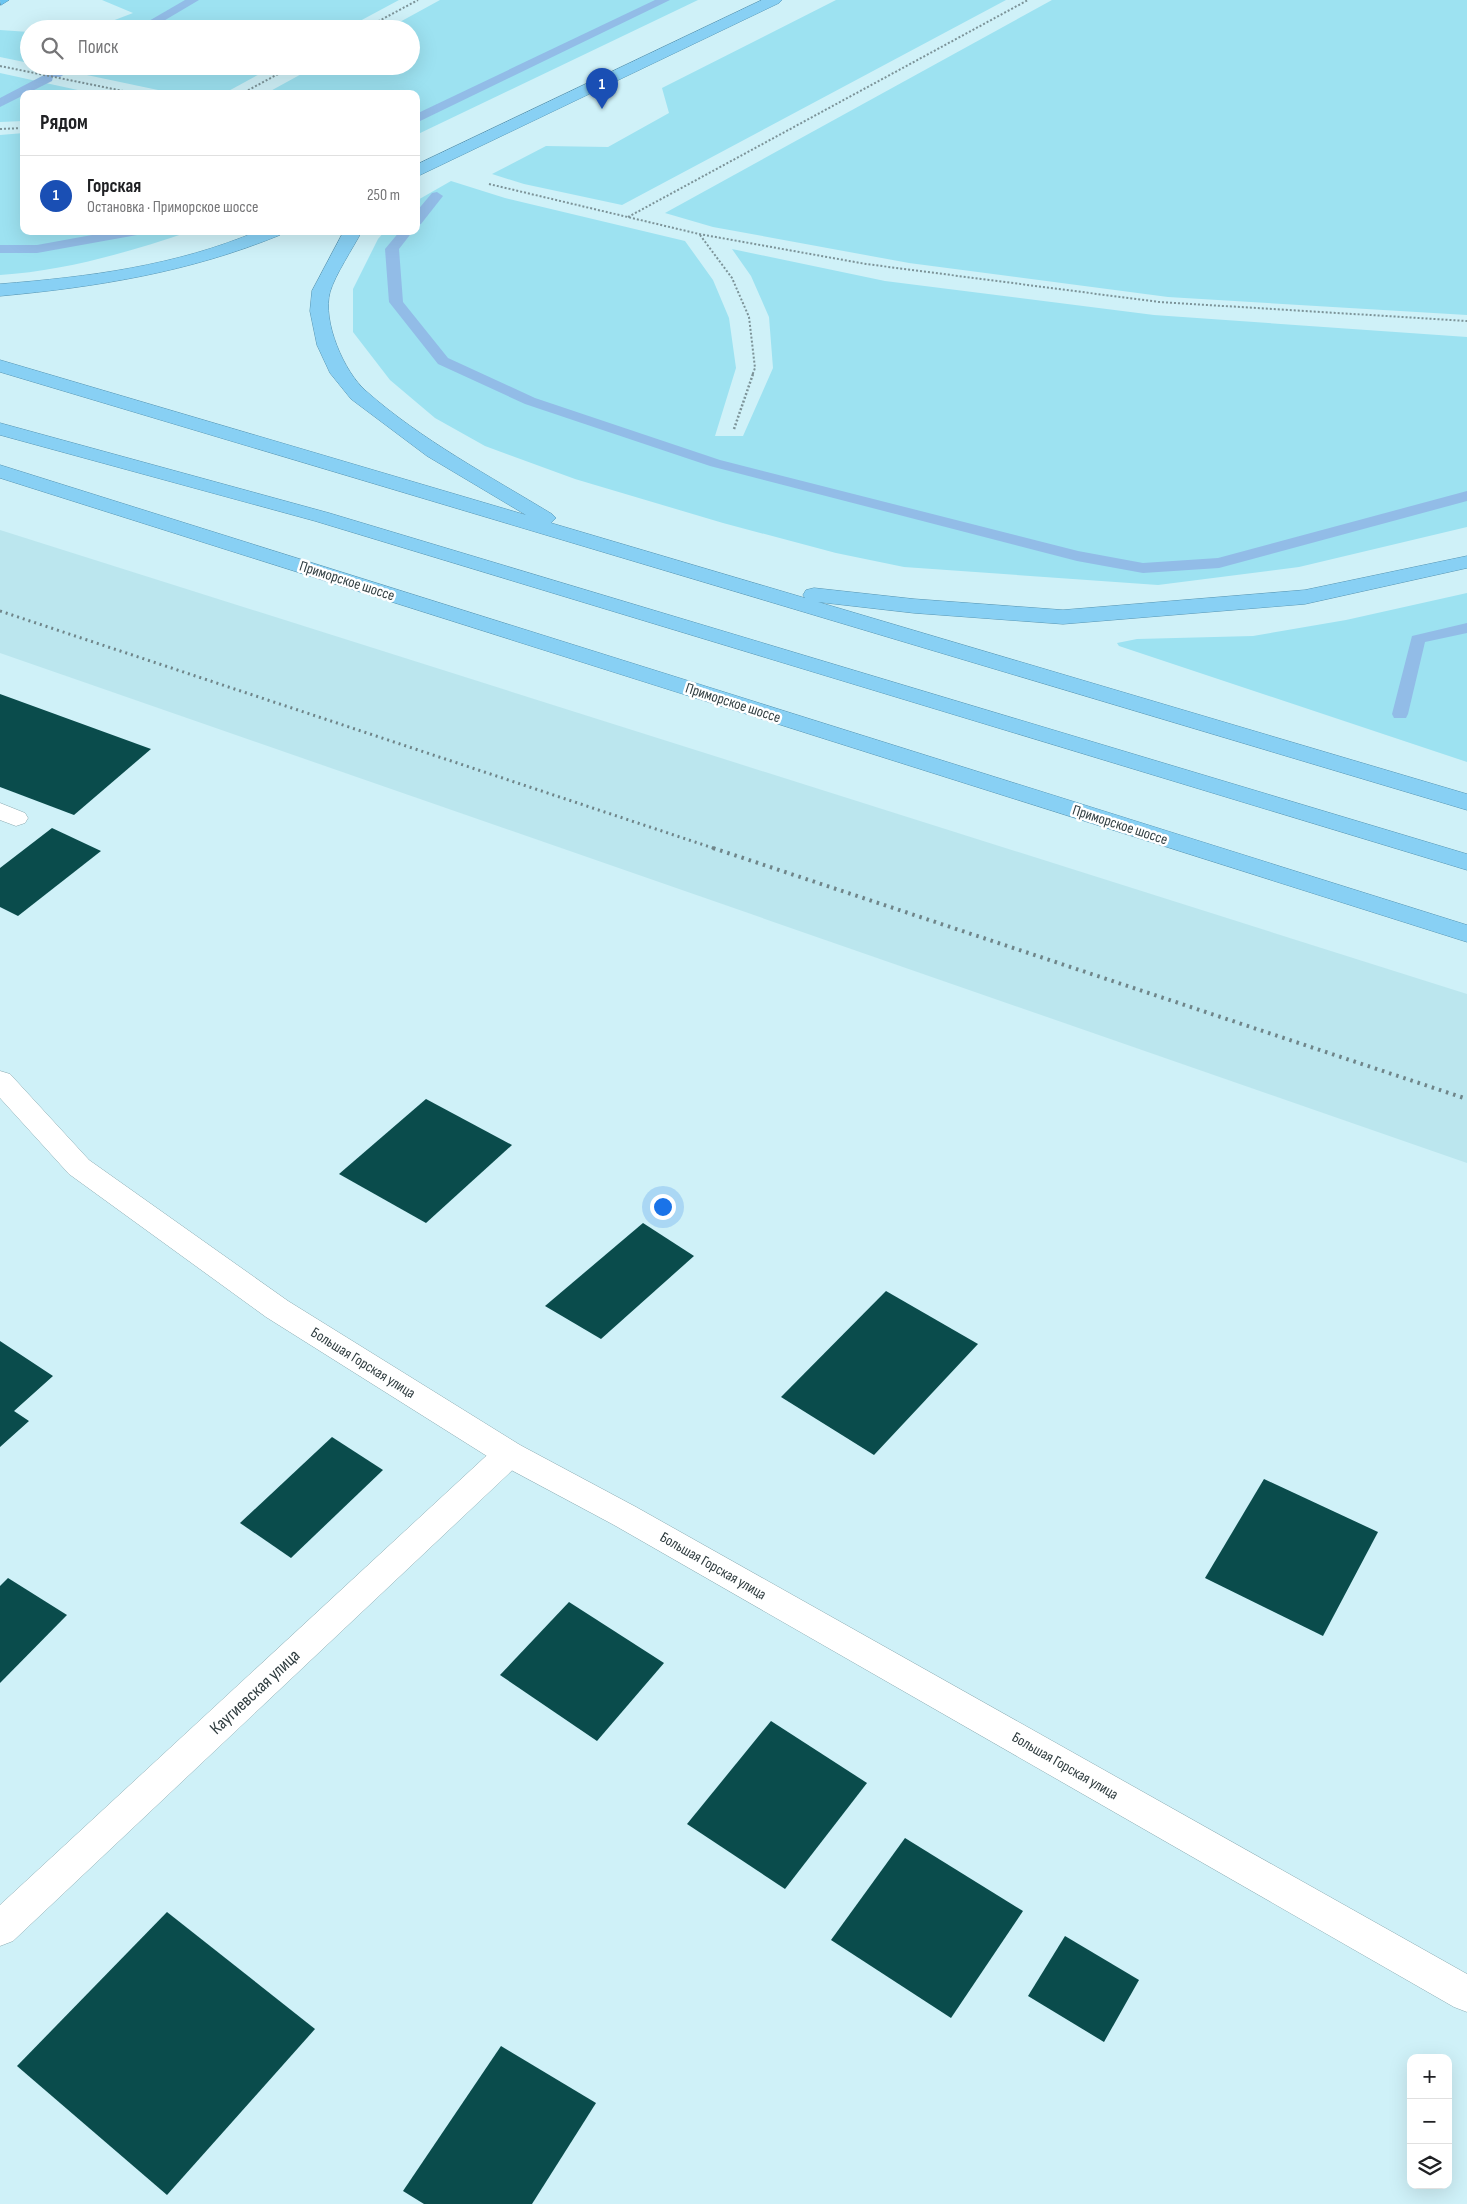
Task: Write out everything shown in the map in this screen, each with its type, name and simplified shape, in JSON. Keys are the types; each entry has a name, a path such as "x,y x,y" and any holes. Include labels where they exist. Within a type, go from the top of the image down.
{"highway":[{"path":"420,170 774,0"},
{"path":"0,290 39,287 126,274 221,252 264,235"},
{"path":"351,235 321,291 318,311 327,345 340,373 358,395 434,452 578,538"},
{"path":"0,366 1467,802"},
{"path":"0,429 322,517 645,616 1467,862"},
{"name":"Приморское шоссе","path":"0,471 1467,934"},
{"path":"744,588 914,606 1063,617 1305,597 1467,562"}],"street":[{"name":"Большая Горская улица","path":"0,1081 79,1167 277,1309 509,1454 625,1516 1467,1994"},
{"name":"Каугиевская улица","path":"0,1929 509,1454"}],"path":[{"path":"381,20 418,0"},
{"path":"627,217 1028,0"},
{"path":"0,66 20,70"},
{"path":"44,75 118,90"},
{"path":"248,90 276,75"},
{"path":"0,129 20,128"},
{"path":"486,182 699,234 866,264 1159,302 1467,321"},
{"path":"699,234 732,278 749,317 755,368 734,429"}],"shaded area":[{"path":"102,0 399,0 362,20 115,20 133,13"},
{"path":"440,0 698,0 420,133 420,90 272,90 300,75 420,75 420,20 403,20"},
{"path":"836,0 1006,0 622,205 524,184 492,174 546,146 608,147 669,113 662,88"},
{"path":"1052,0 1467,0 1467,315 1168,297 909,263 713,227 665,213"},
{"path":"0,30 20,31 20,61 0,57"},
{"path":"0,73 78,90 20,90 20,121 0,122"},
{"path":"87,75 258,75 230,90 158,90"},
{"path":"20,133 20,235 178,235 72,265 0,275 0,135"},
{"path":"451,181 505,198 685,241 713,280 729,318 736,368 715,436 743,436 773,368 769,317 751,276 732,249 885,281 1154,315 1467,337 1467,527 1299,567 1158,585 904,567 836,553 723,523 575,479 485,446 435,418 390,380 353,332 353,289 378,239 382,235 420,235 420,199"},
{"path":"0,530 1467,994 1467,1163 0,653"},
{"path":"1467,593 1467,762 1119,646 1117,643 1137,639 1253,636 1346,620"}],"building":[{"path":"0,694 151,749 74,815 0,787"},
{"path":"52,828 101,851 18,916 0,907 0,868"},
{"path":"426,1099 512,1145 426,1223 339,1174"},
{"path":"643,1223 694,1256 601,1339 545,1306"},
{"path":"886,1291 978,1344 874,1455 781,1397"},
{"path":"0,1341 53,1376 14,1411 29,1421 0,1447"},
{"path":"332,1437 383,1470 291,1558 240,1523"},
{"path":"1264,1479 1378,1532 1323,1636 1205,1578"},
{"path":"8,1578 67,1615 0,1683 0,1586"},
{"path":"569,1602 664,1663 597,1741 500,1675"},
{"path":"771,1721 867,1783 785,1889 687,1824"},
{"path":"905,1838 1023,1911 951,2018 831,1940"},
{"path":"167,1912 315,2029 167,2195 17,2066"},
{"path":"1065,1936 1139,1980 1104,2042 1028,1996"},
{"path":"501,2046 596,2103 532,2204 424,2204 403,2191"}],"waterway":[{"path":"157,20 193,0"},
{"path":"420,117 664,0"},
{"path":"25,90 48,78"},
{"path":"0,103 20,93"},
{"path":"420,216 437,196"},
{"path":"0,249 37,249 115,235"},
{"path":"404,235 392,249 396,302 443,361 530,401 715,463 1077,556 1143,568 1219,563 1467,496"},
{"path":"1400,714 1418,639 1467,628"}],"railway":[{"path":"0,611 716,849"},
{"path":"713,848 1467,1099"}],"place":[{"name":"Горская","path":"602,109"}]}
